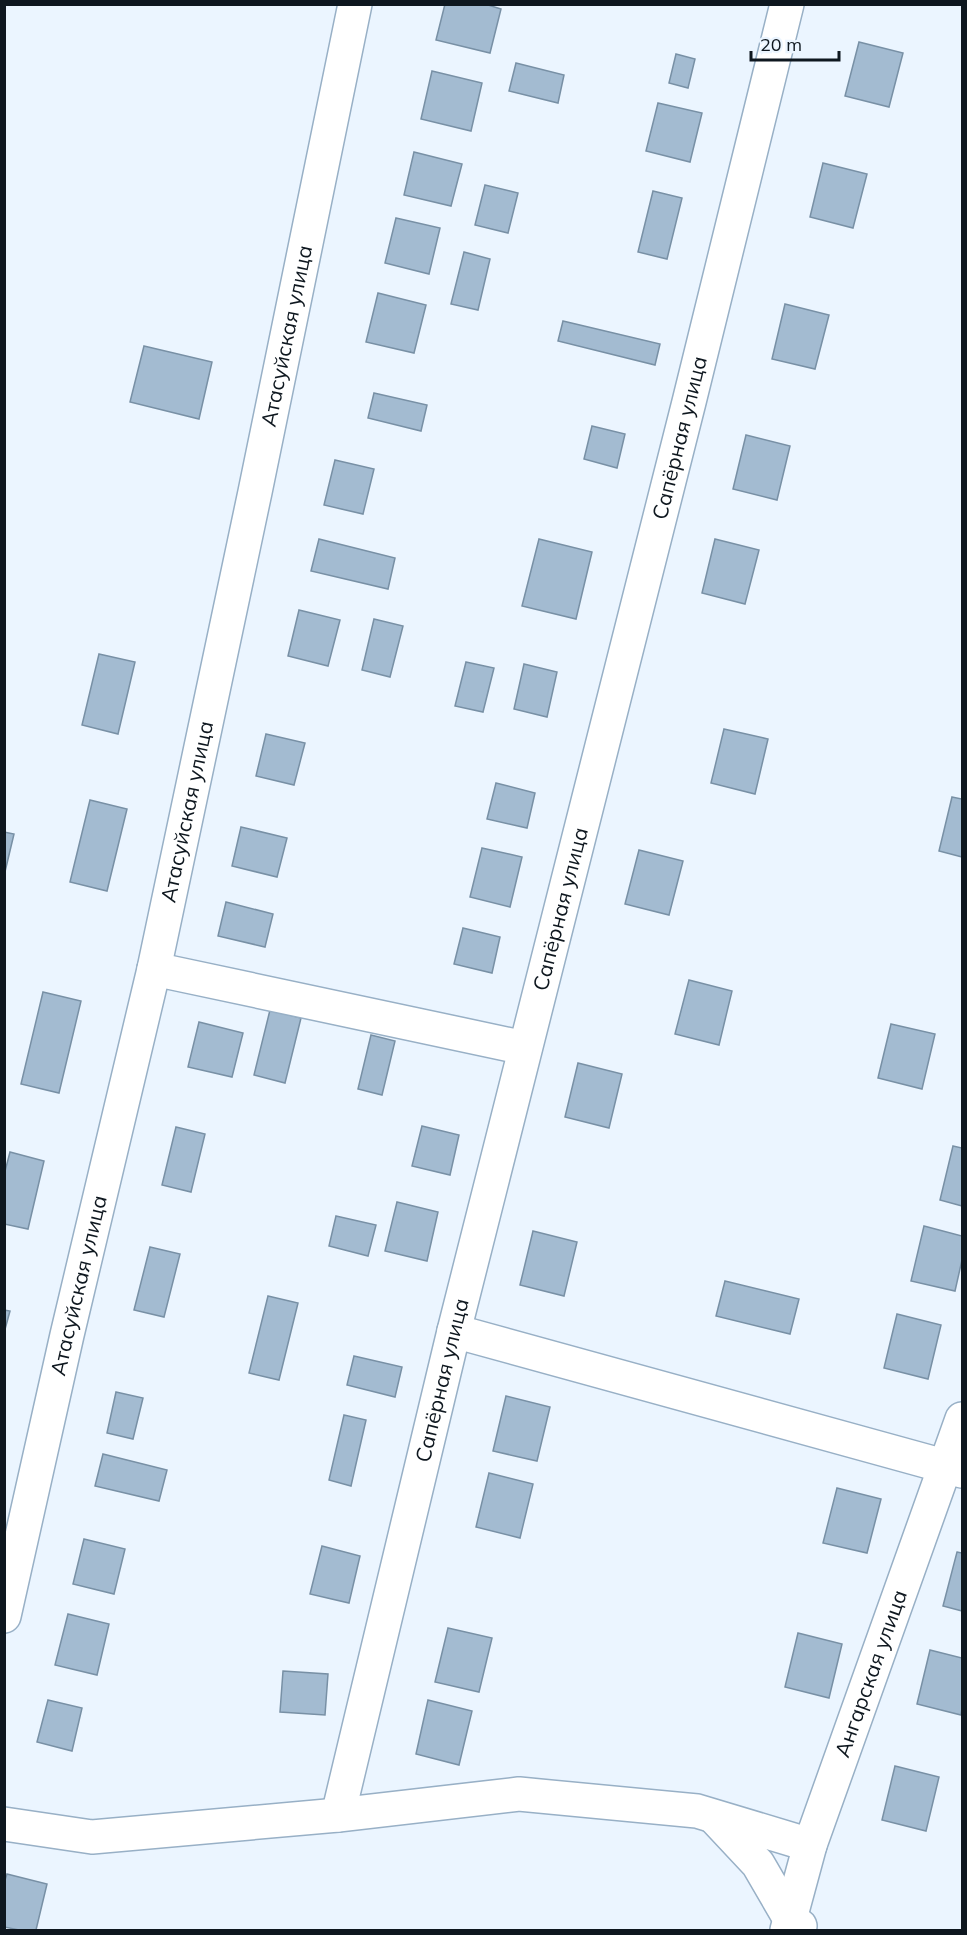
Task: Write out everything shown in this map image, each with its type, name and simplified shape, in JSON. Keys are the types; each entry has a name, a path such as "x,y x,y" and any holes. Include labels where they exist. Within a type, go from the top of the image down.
{"street":[{"name":"Атасуйская улица","path":"4,1616 67,1335 154,969 253,503 355,4"},
{"name":"Сапёрная улица","path":"338,1815 454,1331 686,414 787,4"},
{"path":"154,969 525,1048"},
{"path":"454,1331 954,1469"},
{"name":"Ангарская улица","path":"795,1927 810,1845 954,1469 963,1419"},
{"path":"4,1824 92,1837 338,1815 519,1794 697,1811 810,1845"},
{"path":"713,1816 758,1864 795,1927"}],"building":[{"path":"445,4 485,4 501,9 490,53 436,40"},
{"path":"859,42 903,53 889,107 845,96"},
{"path":"676,54 695,59 688,88 669,83"},
{"path":"516,63 564,75 558,103 509,91"},
{"path":"432,71 482,83 471,131 421,119"},
{"path":"658,103 702,113 690,162 646,151"},
{"path":"414,152 462,164 451,206 404,195"},
{"path":"823,163 867,174 853,228 810,217"},
{"path":"485,185 518,193 508,233 475,225"},
{"path":"653,191 682,198 667,259 638,252"},
{"path":"396,218 440,228 429,274 385,263"},
{"path":"464,252 490,259 478,310 451,304"},
{"path":"378,293 426,305 414,353 366,342"},
{"path":"785,304 829,315 815,369 772,359"},
{"path":"563,321 660,344 655,365 558,341"},
{"path":"144,346 212,362 199,419 130,402"},
{"path":"374,393 427,405 421,431 368,418"},
{"path":"592,426 625,434 617,468 584,459"},
{"path":"746,435 790,446 777,500 733,489"},
{"path":"335,460 374,469 363,514 324,505"},
{"path":"319,539 395,558 388,589 311,571"},
{"path":"539,539 592,552 576,619 522,606"},
{"path":"715,539 759,550 745,604 702,593"},
{"path":"299,610 340,620 328,666 288,656"},
{"path":"374,619 403,626 390,677 362,670"},
{"path":"99,654 135,662 118,734 82,725"},
{"path":"466,662 494,668 483,712 455,706"},
{"path":"524,664 557,672 547,717 514,709"},
{"path":"724,729 768,739 755,794 711,783"},
{"path":"266,734 305,743 294,785 256,776"},
{"path":"496,783 535,793 527,828 487,819"},
{"path":"952,797 962,799 962,857 939,851"},
{"path":"90,800 127,809 107,891 70,882"},
{"path":"241,827 287,838 277,877 232,866"},
{"path":"4,832 14,834 4,876"},
{"path":"482,848 522,857 510,907 470,897"},
{"path":"639,850 683,861 669,915 625,904"},
{"path":"226,902 273,914 265,947 218,936"},
{"path":"463,928 500,937 492,973 454,964"},
{"path":"689,980 732,991 719,1045 675,1034"},
{"path":"43,992 81,1001 59,1093 21,1084"},
{"path":"270,1010 301,1018 285,1083 254,1075"},
{"path":"199,1022 243,1033 232,1077 188,1067"},
{"path":"891,1024 935,1034 922,1089 878,1078"},
{"path":"371,1035 395,1041 382,1095 358,1089"},
{"path":"578,1063 622,1074 609,1128 565,1117"},
{"path":"422,1126 459,1135 450,1175 412,1166"},
{"path":"176,1127 205,1134 191,1192 162,1185"},
{"path":"953,1146 962,1148 962,1206 940,1200"},
{"path":"10,1152 44,1161 28,1229 4,1224 4,1175"},
{"path":"397,1202 438,1212 427,1261 385,1251"},
{"path":"336,1216 376,1225 368,1256 329,1246"},
{"path":"924,1226 962,1236 962,1260 955,1291 911,1281"},
{"path":"533,1231 577,1242 564,1296 520,1285"},
{"path":"150,1247 180,1254 164,1317 134,1310"},
{"path":"725,1281 799,1299 790,1334 716,1316"},
{"path":"268,1296 298,1303 279,1380 249,1373"},
{"path":"4,1310 10,1311 4,1333"},
{"path":"897,1314 941,1325 928,1379 884,1368"},
{"path":"354,1356 402,1367 395,1397 347,1385"},
{"path":"116,1392 143,1398 133,1439 107,1433"},
{"path":"506,1396 550,1407 537,1461 493,1451"},
{"path":"344,1415 366,1420 351,1486 329,1480"},
{"path":"103,1454 167,1470 159,1501 95,1486"},
{"path":"489,1473 533,1484 520,1538 476,1527"},
{"path":"837,1488 881,1499 867,1553 823,1543"},
{"path":"84,1539 125,1549 114,1594 73,1584"},
{"path":"322,1546 360,1556 349,1603 310,1594"},
{"path":"957,1552 962,1553 962,1611 943,1606"},
{"path":"68,1614 109,1624 97,1675 55,1665"},
{"path":"448,1628 492,1638 479,1692 435,1682"},
{"path":"798,1633 842,1644 829,1698 785,1687"},
{"path":"930,1650 962,1658 961,1715 917,1704"},
{"path":"283,1671 328,1674 325,1715 280,1712"},
{"path":"48,1700 82,1708 72,1751 37,1742"},
{"path":"428,1700 472,1711 459,1765 416,1754"},
{"path":"895,1766 939,1777 926,1831 882,1820"},
{"path":"7,1874 47,1884 36,1930 4,1927 4,1883"}]}
